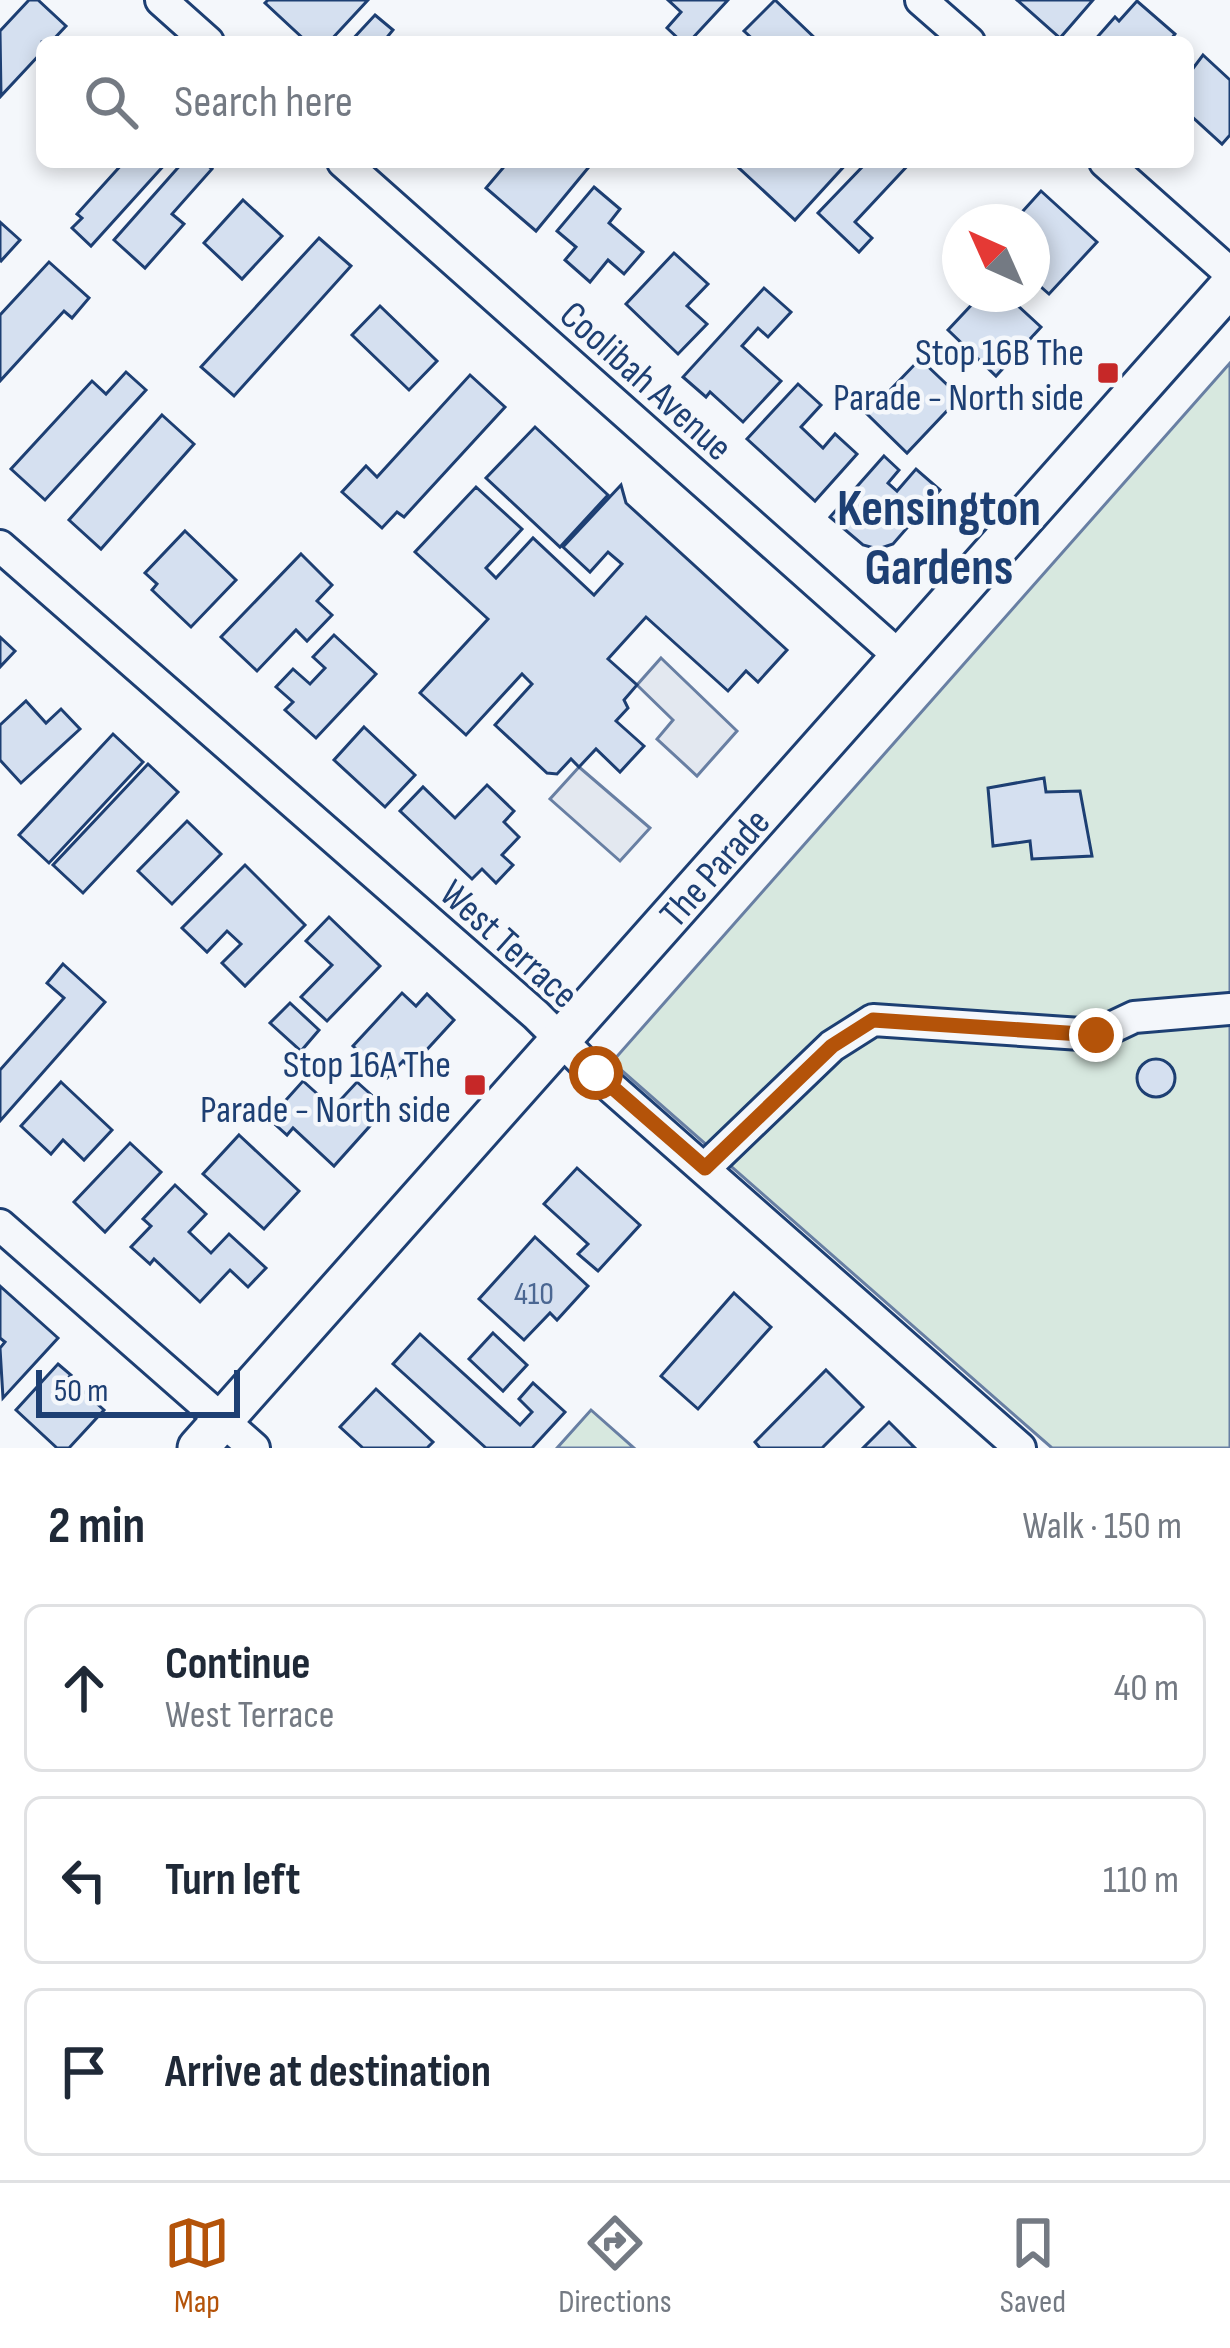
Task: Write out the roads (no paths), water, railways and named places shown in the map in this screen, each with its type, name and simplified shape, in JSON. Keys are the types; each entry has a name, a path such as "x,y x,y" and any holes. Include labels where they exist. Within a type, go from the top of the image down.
{"main road":[{"name":"The Parade","path":"210,1434 1230,286"}],"street":[{"path":"160,0 201,36"},
{"path":"921,0 962,36"},
{"name":"Coolibah Avenue","path":"350,168 899,656"},
{"path":"1112,168 1230,273"},
{"name":"West Terrace","path":"0,546 1020,1448"},
{"path":"705,1168 832,1046 873,1020 1096,1035 1134,1017 1230,1009"},
{"path":"0,1225 210,1434 254,1448"}],"place":[{"name":"Stop 16B The Parade - North side","path":"1108,373"},
{"name":"Stop 16A The Parade - North side","path":"475,1085"}],"district":[{"name":"Kensington Gardens","path":"939,536"}]}
